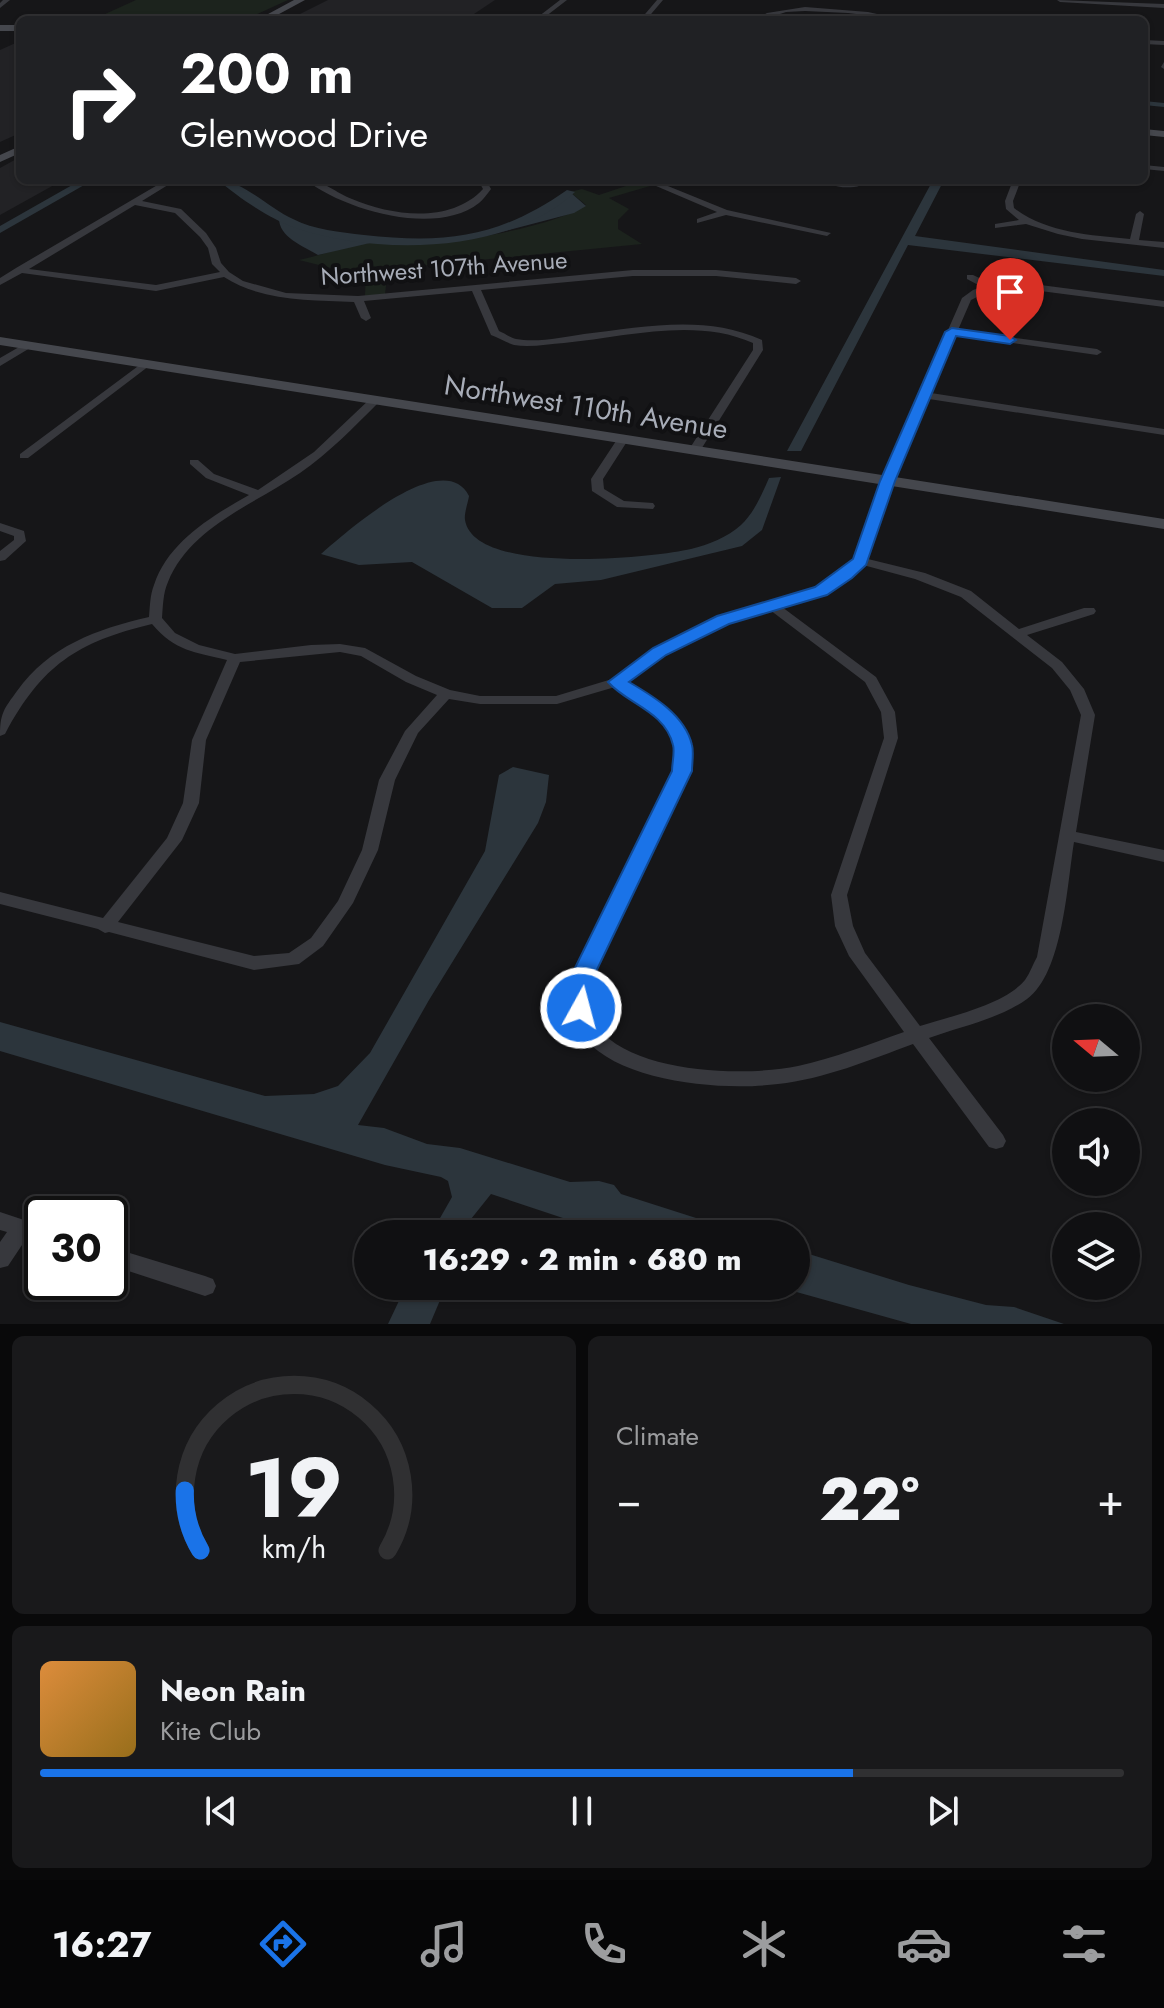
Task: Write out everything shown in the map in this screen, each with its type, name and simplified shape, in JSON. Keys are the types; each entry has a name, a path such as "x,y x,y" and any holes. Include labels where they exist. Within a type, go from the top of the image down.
{"street":[{"path":"0,6 7,0"},
{"path":"269,16 301,0"},
{"path":"284,16 316,0"},
{"path":"542,16 564,0"},
{"path":"646,16 660,0"},
{"path":"1060,0 1164,6"},
{"path":"762,16 778,8 830,2 886,16"},
{"path":"872,16 878,14"},
{"path":"0,282 165,184"},
{"path":"318,184 358,205 428,215 451,212 481,198 487,189 484,184"},
{"path":"657,184 725,212 827,233"},
{"path":"834,184 861,184"},
{"path":"1015,184 1009,201 1010,209 1026,221 1062,232 1164,245"},
{"path":"132,202 166,206 184,216 212,248 217,264 226,274"},
{"path":"700,221 725,212"},
{"path":"1134,241 1140,214"},
{"path":"998,226 1026,221"},
{"path":"19,270 156,288 226,274"},
{"name":"Northwest 107th Avenue","path":"226,274 240,283 285,296 358,299 664,272 716,273 796,281"},
{"path":"970,277 990,287"},
{"path":"155,619 170,636 194,648 235,658 311,649 365,652 411,679 446,694 480,700 557,700 617,682 660,651 723,620 821,591 861,561 888,481 967,298 990,287 1025,286 1164,304"},
{"path":"475,288 495,333 503,339 530,343 694,328 726,330 748,335 758,342 758,350 694,451"},
{"path":"358,299 366,318"},
{"path":"952,332 1097,352"},
{"path":"587,337 592,352"},
{"name":"Northwest 110th Avenue","path":"0,341 1164,524"},
{"path":"0,363 26,346"},
{"path":"24,456 145,364"},
{"path":"925,395 1164,432"},
{"path":"155,619 161,582 184,547 210,525 297,470 338,438 375,400"},
{"path":"622,440 597,479 598,491 621,504 649,506"},
{"path":"194,462 210,476 259,494"},
{"path":"0,527 20,534 20,541 0,557"},
{"path":"617,682 653,705 671,724 683,745 682,771 581,980 581,1008 591,1033 615,1052 656,1067 696,1076 744,1080 798,1073 994,1007 1029,988 1046,957 1088,715 1077,689 1057,665 966,594 920,576 861,561"},
{"path":"774,607 871,680 888,712 891,738 839,895 844,926 858,956 996,1141"},
{"path":"1019,633 1089,611"},
{"path":"0,731 23,691 50,662 82,640 155,619"},
{"path":"105,927 174,840 191,803 199,740 235,658"},
{"path":"0,898 254,963 293,959 317,942 345,903 370,850 387,780 412,731 446,694"},
{"path":"1069,836 1164,856"},
{"path":"0,1221 24,1228"},
{"path":"0,1259 24,1238"},
{"path":"128,1262 205,1286"}],"shaded area":[{"path":"136,0 288,0 253,16 101,16"},
{"path":"328,0 495,0 471,16 296,16"},
{"path":"16,43 16,135 0,142 0,50"},
{"path":"16,159 16,184 56,184 0,215 0,168"},
{"path":"632,184 650,186 609,198 629,209 618,220 618,229 642,244 388,269 385,294 365,296 366,270 335,269 299,260 383,240 442,242 508,232 553,220 586,205 570,192 582,189 599,195"},
{"path":"931,184 942,184 915,236 1164,270 1164,276 908,245 801,451 787,451"},
{"path":"570,192 586,206 574,213 501,232 527,222"},
{"path":"279,215 313,229 383,240 318,255 286,235 279,223"},
{"path":"781,477 762,530 742,546 601,580 555,584 522,608 492,608 412,562 359,565 321,554 395,498 438,481 456,483 469,496 465,520 476,538 499,549 530,556 567,559 670,553 704,545 730,533 750,515 769,478"},
{"path":"513,767 549,775 546,802 538,823 429,1000 358,1125 384,1128 427,1144 460,1148 570,1182 599,1181 614,1185 621,1194 702,1220 569,1220 491,1194 471,1220 439,1220 452,1197 448,1181 441,1177 385,1165 0,1051 0,1022 265,1096 314,1094 338,1086 370,1053 485,851 499,775"},
{"path":"810,1254 909,1285 986,1305 1014,1307 1064,1324 911,1324 810,1296"},
{"path":"399,1300 440,1300 430,1324 388,1324"}],"waterway":[{"path":"1148,103 1164,105"},
{"path":"0,230 81,184"},
{"path":"229,184 298,225 348,236 414,242 469,238 495,232 520,223 570,192"}],"route":[{"path":"581,1008 581,980 682,771 683,745 671,724 653,705 617,682 660,651 723,620 821,591 846,575 861,561 888,481 952,332 1010,340"}]}
